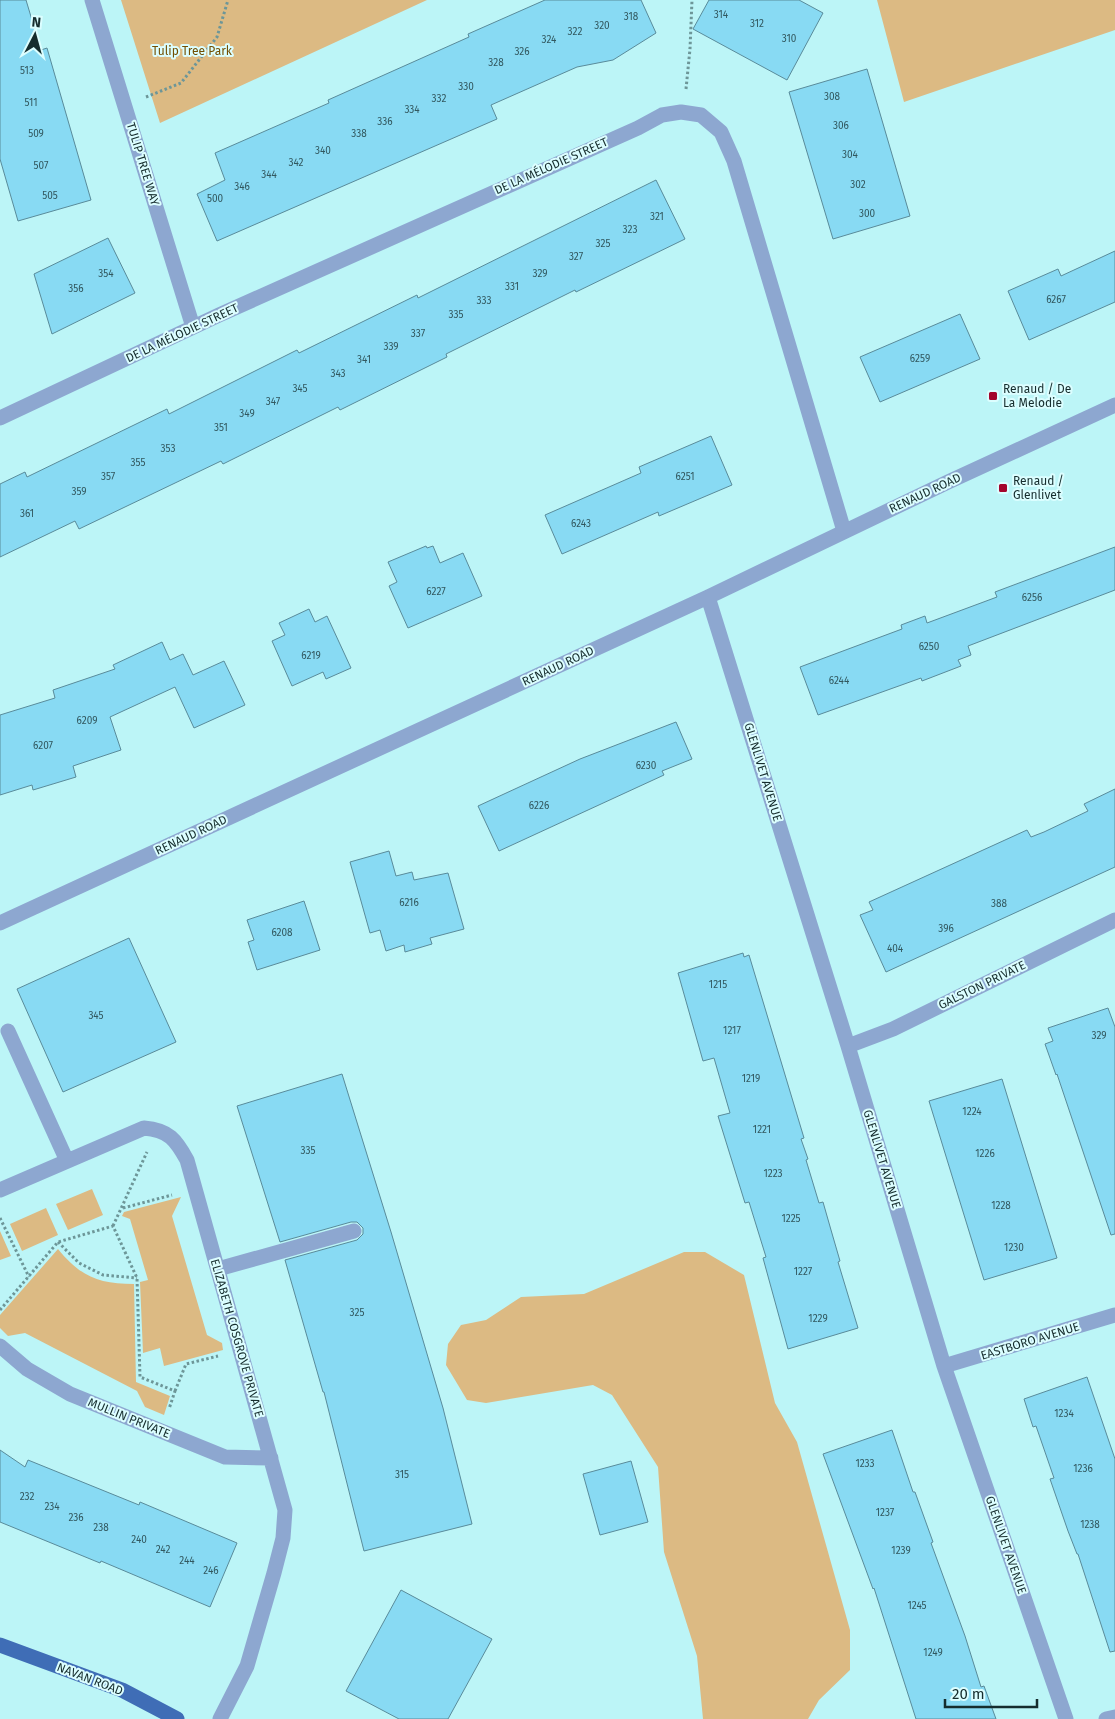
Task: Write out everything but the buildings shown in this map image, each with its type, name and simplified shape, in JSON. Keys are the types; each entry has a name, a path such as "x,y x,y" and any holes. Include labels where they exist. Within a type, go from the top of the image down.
{"main road":[{"name":"NAVAN ROAD","path":"0,1645 122,1690 177,1719"}],"street":[{"name":"TULIP TREE WAY","path":"92,0 192,327"},
{"name":"DE LA MÉLODIE STREET","path":"0,418 192,327 638,128 662,115 681,112 701,115 721,132 734,161 844,531"},
{"name":"RENAUD ROAD","path":"0,923 708,597 844,531 1115,405"},
{"name":"GLENLIVET AVENUE","path":"708,597 848,1046 944,1366 1066,1719"},
{"name":"GALSTON PRIVATE","path":"848,1046 893,1029 1115,920"},
{"path":"8,1031 67,1161"},
{"name":"ELIZABETH COSGROVE PRIVATE","path":"0,1190 144,1128 158,1129 176,1141 187,1160 285,1510 283,1538 247,1666 220,1719"},
{"path":"218,1269 354,1231"},
{"name":"EASTBORO AVENUE","path":"944,1366 1115,1315"},
{"name":"MULLIN PRIVATE","path":"0,1346 28,1369 70,1394 161,1432 225,1457 271,1458"},
{"path":"1106,1719 1115,1716"}],"path":[{"path":"126,108 180,83 217,37 228,0"},
{"path":"688,79 692,0"},
{"path":"0,1310 58,1242 113,1226 149,1149"},
{"path":"122,1208 180,1193"},
{"path":"0,1218 29,1277"},
{"path":"113,1226 137,1278 140,1377 176,1391"},
{"path":"58,1242 80,1263 103,1275 137,1278"},
{"path":"166,1416 186,1364 224,1354"}],"green space":[{"name":"Tulip Tree Park","path":"121,0 427,0 160,123"},
{"path":"877,0 1115,0 1115,30 904,102"},
{"path":"92,1189 103,1215 68,1230 56,1204"},
{"path":"181,1197 172,1216 207,1335 222,1343 223,1350 164,1366 160,1348 143,1353 140,1282 148,1280 130,1219 122,1216 124,1212"},
{"path":"46,1208 58,1235 22,1251 10,1224"},
{"path":"0,1231 11,1256 0,1260"},
{"path":"58,1249 74,1266 91,1277 121,1284 134,1284 136,1382 170,1396 164,1415 145,1407 137,1391 25,1333 8,1336 0,1328 0,1315"},
{"path":"684,1252 705,1252 744,1275 775,1403 797,1442 850,1630 850,1670 819,1700 808,1719 703,1719 697,1656 664,1552 658,1467 612,1395 593,1385 486,1403 467,1400 446,1365 448,1344 461,1325 486,1320 521,1297 584,1294"}],"place":[{"name":"Renaud / De La Melodie","path":"993,396"},
{"name":"Renaud / Glenlivet","path":"1003,488"}]}
